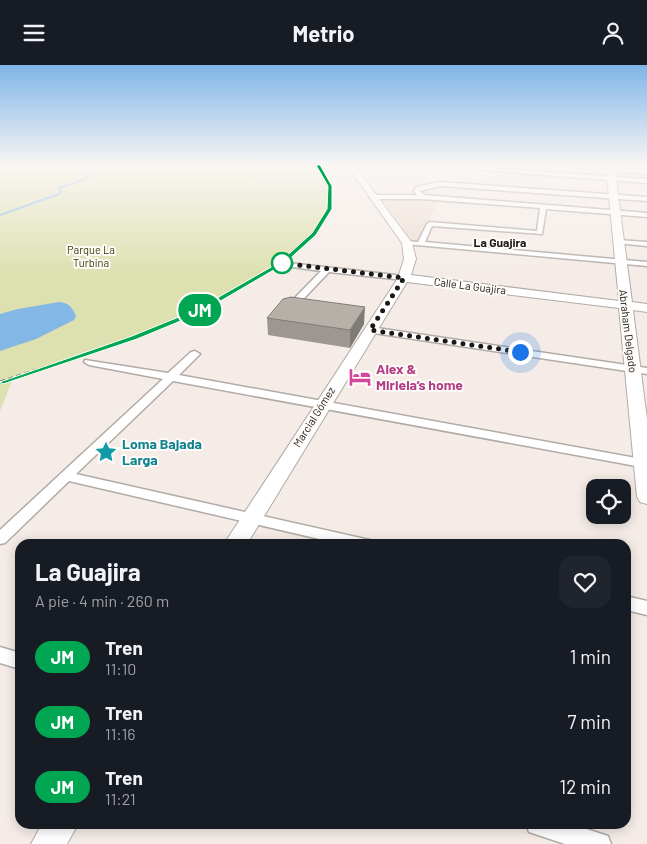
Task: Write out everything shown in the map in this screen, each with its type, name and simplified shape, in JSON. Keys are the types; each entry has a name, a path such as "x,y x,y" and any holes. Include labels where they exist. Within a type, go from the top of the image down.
{"main road":[{"path":"375,201 408,243"},
{"name":"Abraham Delgado","path":"614,201 624,305 640,370 647,497"},
{"name":"Marcial Gómez","path":"238,539 322,404 404,278 410,259 408,243"},
{"name":"Calle La Guajira","path":"404,278 647,308"},
{"path":"48,844 58,829"}],"street":[{"path":"480,201 647,215"},
{"path":"421,244 430,224 540,233 542,206"},
{"path":"618,242 647,244"},
{"path":"408,243 647,264"},
{"name":"Calle La Guajira","path":"292,265 404,278"},
{"path":"286,312 327,269"},
{"path":"370,330 640,370"},
{"path":"0,539 195,355"},
{"path":"89,362 645,464"},
{"path":"66,476 344,539"},
{"path":"631,604 647,608"},
{"path":"0,655 15,660"},
{"path":"553,829 600,844"}],"shaded area":[{"path":"384,201 438,201 418,241 411,240"}],"green space":[{"name":"Parque La Turbina","path":"0,201 329,201 326,214 315,229 298,246 268,269 200,309 163,325 87,354 13,378 0,411"}],"water":[{"path":"59,302 68,304 72,308 76,316 74,320 36,339 0,351 0,314"}],"building":[{"path":"291,297 365,307 350,330 267,318 283,299"}],"waterway":[{"path":"0,215 38,201"}],"railway":[{"path":"322,220 330,201"},
{"path":"230,293 293,253 304,243 322,220"},
{"path":"0,382 148,332 205,307 232,292"}],"train":[{"name":"JM","path":"0,382 134,337 198,311 282,263 314,234 329,209 329,201"}],"place":[{"name":"Alex & Miriela’s home","path":"360,377"},
{"name":"Loma Bajada Larga","path":"106,452"}],"district":[{"name":"La Guajira","path":"500,243"}],"route":[{"path":"282,263 404,278 370,330 520,352"}]}
